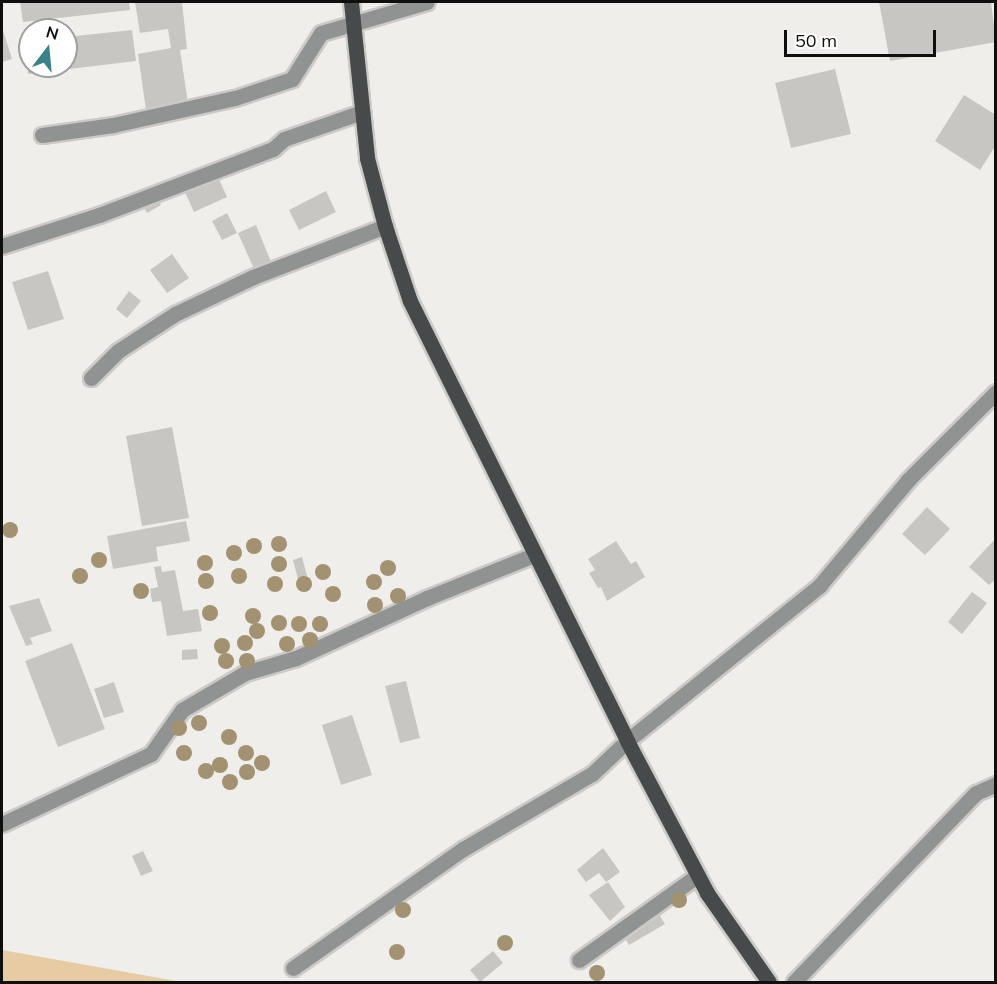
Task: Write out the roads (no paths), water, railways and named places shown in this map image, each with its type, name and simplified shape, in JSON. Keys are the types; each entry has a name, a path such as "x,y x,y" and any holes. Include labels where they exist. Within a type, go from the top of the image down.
{"main road":[{"path":"351,2 367,158 385,226 410,301 627,741 698,875 768,982"}],"street":[{"path":"42,135 113,125 235,98 292,79 321,33 427,2"},
{"path":"2,246 99,215 273,149 284,139 362,112"},
{"path":"91,378 118,351 175,314 253,277 385,226"},
{"path":"293,968 463,849 592,774 627,741 820,585 908,480 996,392"},
{"path":"2,824 151,754 182,710 245,674 296,658 427,598 534,555"},
{"path":"794,982 976,793 996,784"},
{"path":"579,960 698,875"}]}
